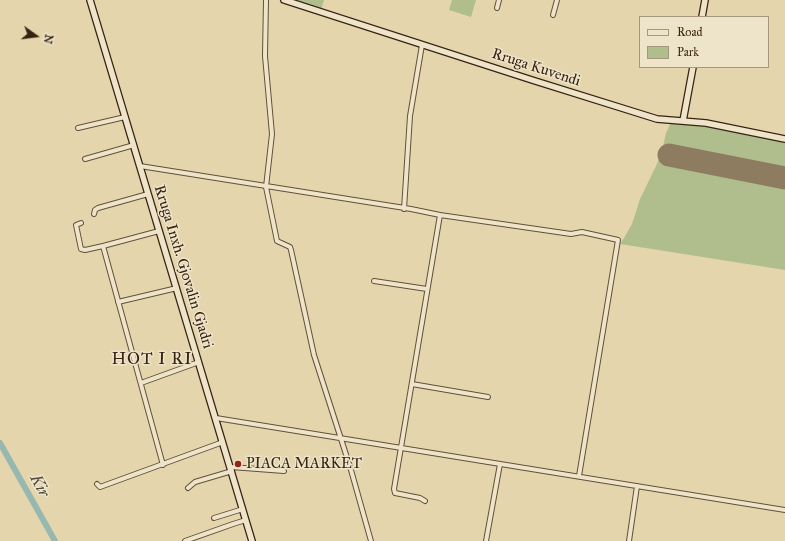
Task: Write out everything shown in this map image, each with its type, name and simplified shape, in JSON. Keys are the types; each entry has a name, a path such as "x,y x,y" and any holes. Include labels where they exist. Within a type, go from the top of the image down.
{"street":[{"name":"Rruga Inxh. Gjovalin Gjadri","path":"90,0 252,541"},
{"path":"266,0 265,56 272,134 266,187 277,241 290,247 291,250 314,355 371,541"},
{"name":"Rruga Kuvendi","path":"284,0 657,119 714,125 785,139"},
{"path":"497,8 499,0"},
{"path":"553,15 557,0"},
{"path":"702,16 705,0"},
{"path":"404,208 410,116 422,45"},
{"path":"683,122 693,68"},
{"path":"78,128 125,117"},
{"path":"85,159 134,145"},
{"path":"140,166 440,215 571,234 582,232 618,240 579,476"},
{"path":"94,214 95,210 98,208 148,194"},
{"path":"425,501 420,498 395,493 401,447 440,215"},
{"path":"82,223 76,225 81,249 85,250 159,231"},
{"path":"103,246 141,383 142,393 163,464"},
{"path":"374,281 427,289"},
{"path":"118,302 177,288"},
{"path":"141,383 199,362"},
{"path":"412,384 488,397"},
{"path":"216,418 785,510"},
{"path":"97,484 100,487 223,442"},
{"path":"486,541 500,464"},
{"path":"188,488 195,482 231,469 284,471"},
{"path":"629,541 637,486"},
{"path":"214,518 243,509"},
{"path":"185,541 246,520"}],"green space":[{"path":"295,0 324,0 321,10 295,2"},
{"path":"452,0 476,0 471,17 449,10"},
{"path":"670,124 697,124 785,140 785,270 620,244 632,224 640,199 662,151 666,133"}],"waterway":[{"name":"Kir","path":"0,443 55,541"}],"runway":[{"path":"669,155 785,178"}],"place":[{"name":"PIACA MARKET","path":"238,464"}],"district":[{"name":"HOT I RI","path":"152,360"}]}
